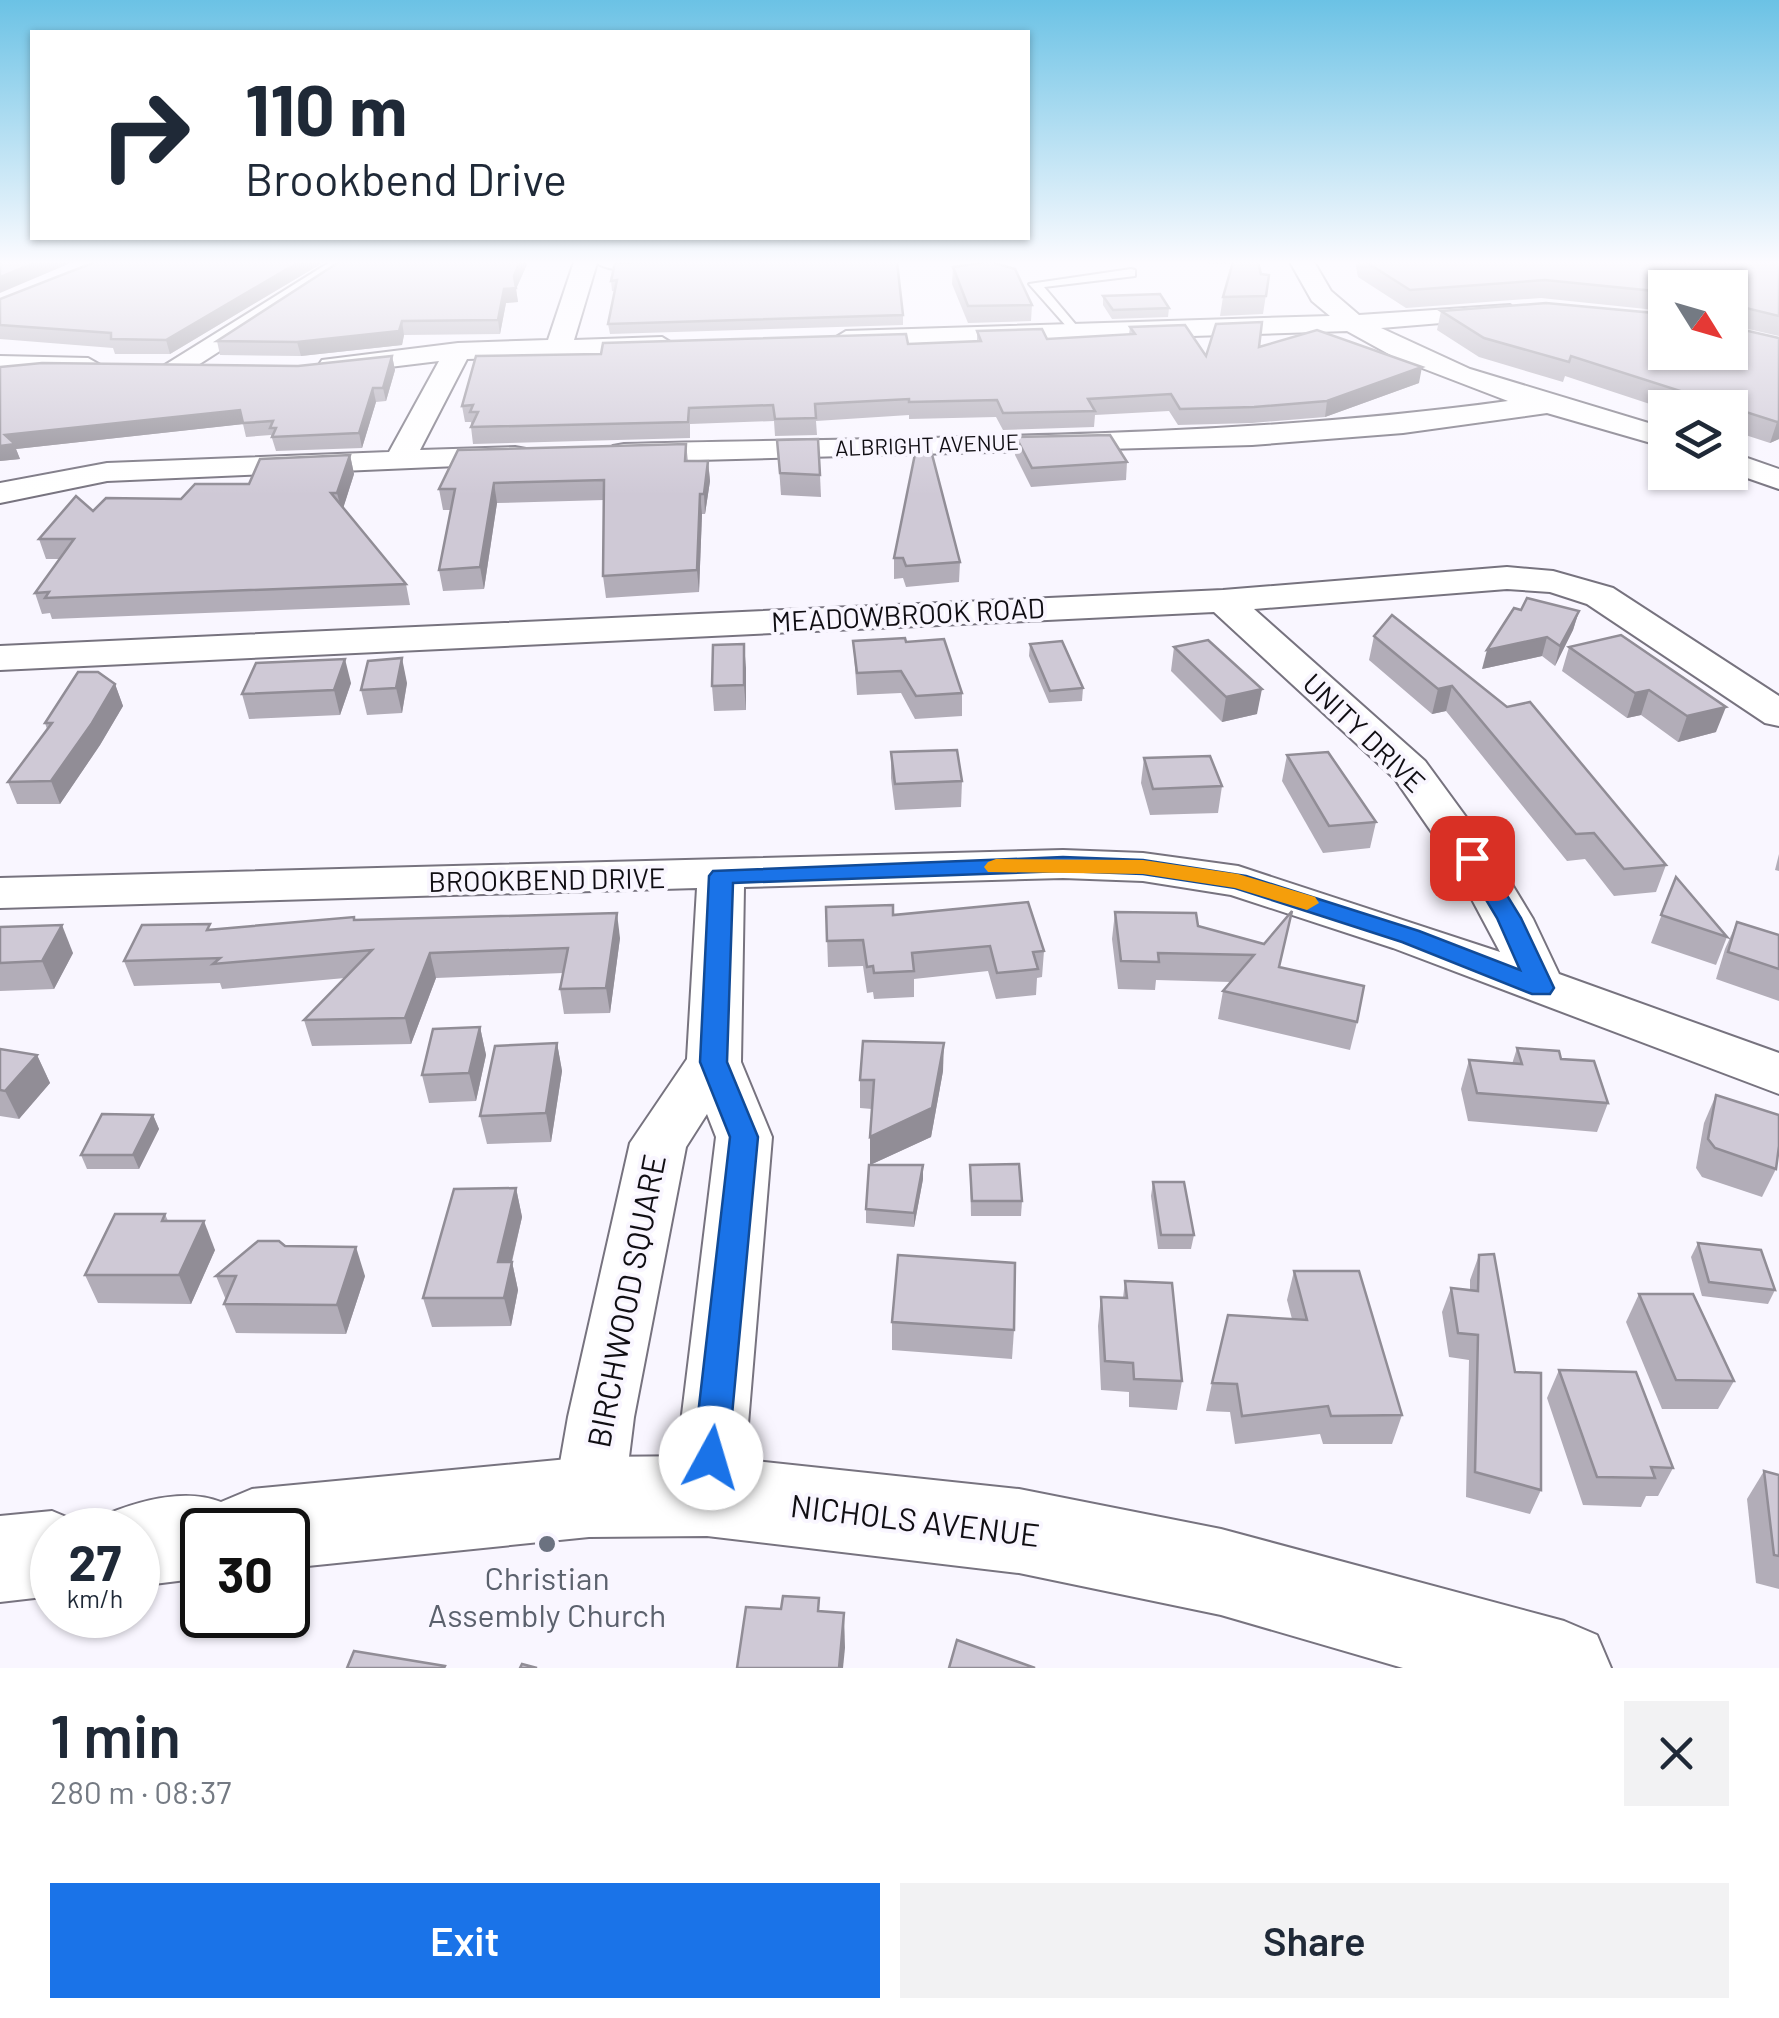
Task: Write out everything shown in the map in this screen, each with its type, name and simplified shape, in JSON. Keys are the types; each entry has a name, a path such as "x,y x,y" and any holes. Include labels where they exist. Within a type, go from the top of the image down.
{"main road":[{"name":"NICHOLS AVENUE","path":"310,1524 589,1497 707,1496 1018,1531 1221,1572 1564,1668"},
{"path":"0,1559 30,1556"}],"street":[{"path":"212,340 165,367 226,368"},
{"path":"558,348 561,340"},
{"path":"817,340 822,340"},
{"path":"1383,340 1413,357 1648,433"},
{"path":"301,368 458,351 697,344"},
{"path":"400,459 458,351"},
{"path":"0,364 119,366"},
{"name":"ALBRIGHT AVENUE","path":"598,454 1252,436 1403,424 1555,404"},
{"path":"0,493 83,474 539,456"},
{"path":"1748,467 1779,480"},
{"name":"MEADOWBROOK ROAD","path":"0,658 1222,601 1507,578 1553,582 1600,596 1779,714"},
{"name":"UNITY DRIVE","path":"1222,601 1410,770 1482,873 1509,918 1541,988"},
{"name":"BROOKBEND DRIVE","path":"0,892 1063,864 1143,867 1238,881 1410,936 1779,1074"},
{"path":"707,1496 744,1137 714,1062 721,876"},
{"name":"BIRCHWOOD SQUARE","path":"589,1497 601,1417 658,1142 714,1062"}],"building":[{"path":"219,340 317,340 297,342"},
{"path":"1195,340 1206,356 1211,340 1260,340 1259,347 1283,340 1345,340 1422,367 1327,401 1254,407 1180,409 1171,394 1088,399 1095,411 1003,413 997,400 909,399 815,404 816,418 775,419 773,405 689,408 688,422 471,427 478,412 470,412 473,405 462,406 476,356 601,354 603,343"},
{"path":"1491,340 1648,340 1648,370 1748,370 1748,340 1779,340 1779,421 1748,413 1748,390 1677,390 1571,356 1569,362"},
{"path":"392,356 383,388 373,388 359,433 272,437 276,428 270,428 273,421 243,423 240,410 5,435 15,444 0,446 0,367 42,363 298,366"},
{"path":"1110,435 1127,462 1032,468 1016,437"},
{"path":"818,439 820,475 780,473 777,440"},
{"path":"918,439 928,439 960,562 906,566 903,558 894,558"},
{"path":"686,444 685,461 708,461 704,494 700,494 697,570 603,576 604,480 494,483 480,567 439,570 455,489 439,489 458,450"},
{"path":"350,455 337,493 331,493 406,584 45,598 49,592 35,593 74,539 39,539 76,496 93,511 106,498 181,499 195,484 249,484 260,459"},
{"path":"1527,598 1579,611 1560,646 1547,637 1487,650 1514,608 1521,610"},
{"path":"1392,615 1507,707 1530,702 1666,865 1624,869 1594,833 1576,834 1452,686 1438,689 1374,636"},
{"path":"1621,635 1726,707 1687,716 1649,690 1635,693 1569,647"},
{"path":"905,638 906,642 944,639 962,693 916,696 901,671 857,673 853,641"},
{"path":"1208,640 1262,689 1226,697 1174,647"},
{"path":"1062,641 1083,688 1050,691 1030,644"},
{"path":"744,644 744,685 712,686 713,645"},
{"path":"402,658 396,688 361,690 368,661"},
{"path":"345,659 334,690 242,694 256,663"},
{"path":"78,672 98,672 115,684 92,723 51,781 8,782 52,723 45,723"},
{"path":"957,750 962,781 895,784 891,752"},
{"path":"1328,752 1376,822 1329,826 1287,755"},
{"path":"1210,756 1222,786 1153,789 1144,758"},
{"path":"1676,877 1727,937 1661,915"},
{"path":"1028,902 1044,951 1033,952 1038,969 997,973 990,946 912,953 914,971 874,973 873,966 867,967 863,940 827,941 826,907 893,905 893,915"},
{"path":"1292,911 1279,967 1364,986 1357,1022 1223,991 1254,955 1158,953 1159,962 1121,961 1115,912 1196,913 1198,926 1264,944"},
{"path":"617,913 606,988 560,989 568,948 430,953 405,1018 304,1020 372,950 213,964 220,958 124,961 142,925 210,924 207,930 354,917"},
{"path":"1737,922 1779,935 1779,969 1728,952"},
{"path":"62,925 42,961 0,963 0,927"},
{"path":"480,1027 469,1073 422,1075 433,1029"},
{"path":"863,1041 944,1043 932,1108 870,1137 874,1080 860,1080"},
{"path":"557,1043 546,1113 480,1116 495,1046"},
{"path":"1517,1048 1559,1051 1561,1059 1594,1061 1608,1103 1477,1093 1469,1060 1522,1064"},
{"path":"0,1049 37,1055 5,1091 0,1090"},
{"path":"1716,1095 1779,1115 1776,1169 1715,1148 1708,1139"},
{"path":"102,1114 153,1115 133,1155 81,1155"},
{"path":"1019,1164 1022,1201 972,1201 970,1165"},
{"path":"869,1165 923,1165 914,1213 866,1209"},
{"path":"1153,1182 1184,1182 1194,1235 1161,1235"},
{"path":"516,1188 498,1262 512,1262 504,1298 423,1298 454,1189"},
{"path":"115,1214 165,1214 162,1221 204,1221 179,1275 85,1275"},
{"path":"258,1241 279,1241 285,1246 356,1247 337,1305 224,1304 236,1276 216,1276"},
{"path":"1698,1243 1761,1250 1775,1290 1709,1282"},
{"path":"1494,1254 1515,1372 1541,1373 1541,1490 1475,1472 1478,1335 1458,1333 1451,1288 1478,1291 1479,1255"},
{"path":"898,1255 1015,1263 1014,1330 892,1322"},
{"path":"1294,1271 1359,1271 1402,1415 1331,1416 1328,1406 1242,1416 1237,1384 1212,1383 1228,1315 1307,1320"},
{"path":"1125,1281 1172,1283 1182,1381 1134,1379 1133,1363 1105,1361 1101,1297 1127,1298"},
{"path":"1639,1294 1693,1294 1734,1381 1676,1380"},
{"path":"1559,1370 1636,1372 1673,1468 1651,1467 1655,1478 1597,1477"},
{"path":"1764,1471 1779,1475 1779,1556 1774,1555"},
{"path":"783,1596 819,1598 818,1611 844,1613 839,1668 737,1668 746,1607 781,1609"},
{"path":"957,1640 1035,1668 949,1668"},
{"path":"354,1651 445,1666 347,1668"}],"slow traffic":[{"path":"996,867 1143,867 1238,881 1307,903"}],"place":[{"name":"Christian Assembly Church","path":"547,1544"}],"route":[{"path":"711,1458 744,1137 714,1062 721,876 1063,864 1143,867 1238,881 1410,936 1541,988 1509,918 1472,858"}]}
